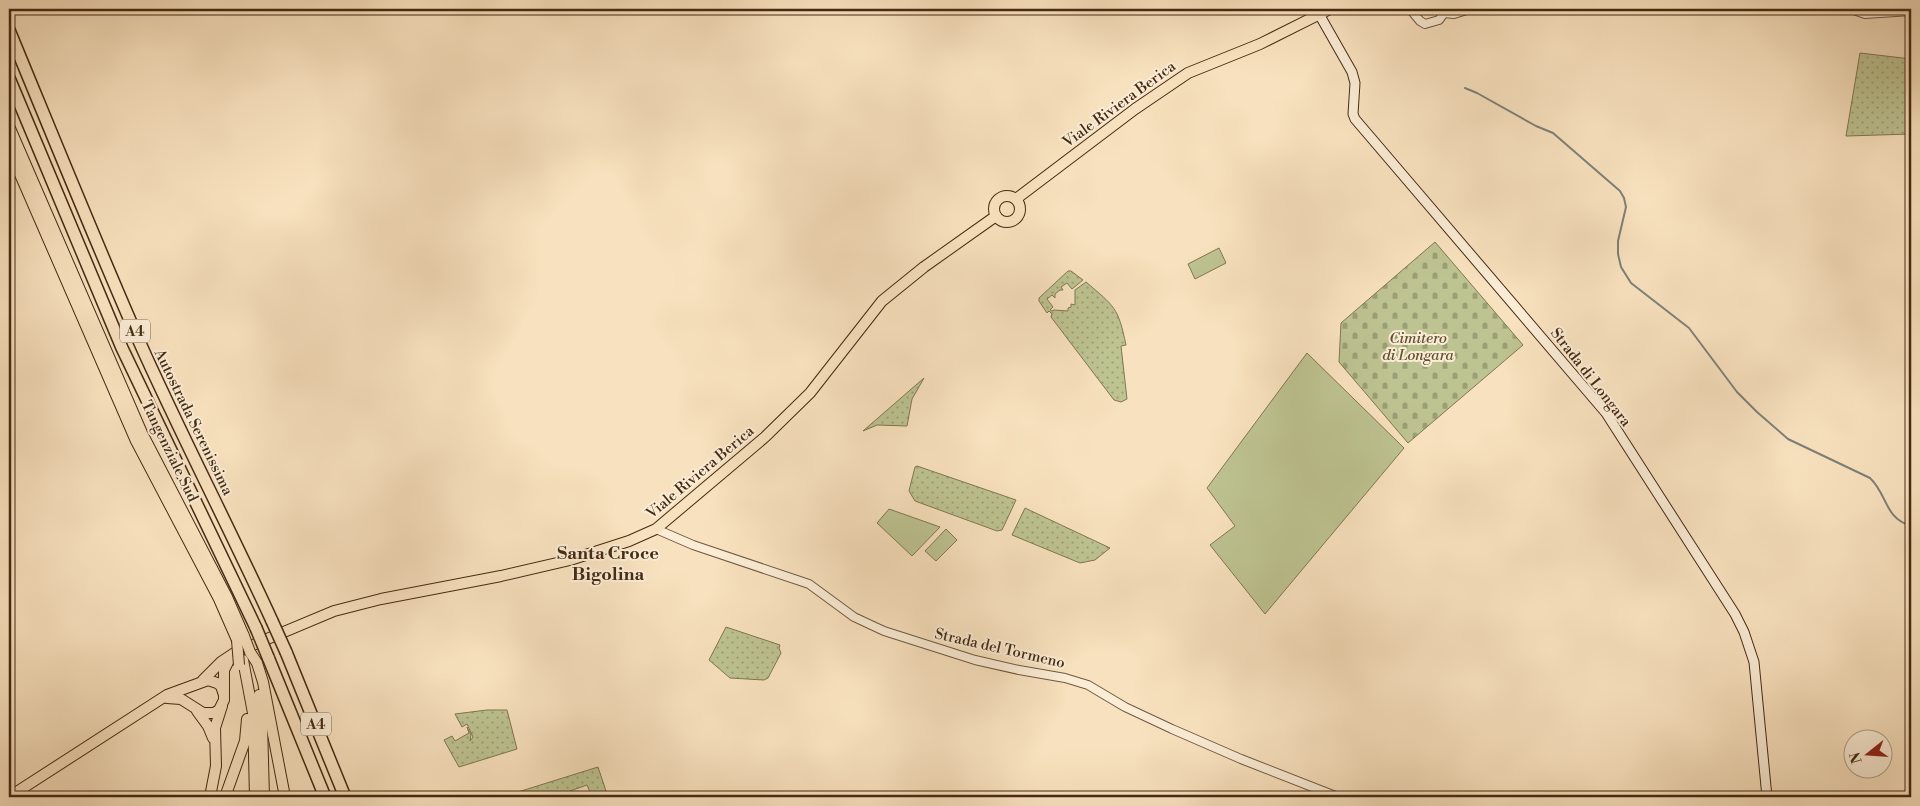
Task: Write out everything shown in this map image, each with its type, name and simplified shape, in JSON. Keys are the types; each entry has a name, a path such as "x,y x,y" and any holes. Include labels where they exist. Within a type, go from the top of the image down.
{"highway":[{"name":"Autostrada Serenissima","path":"9,30 139,340 286,652 345,797"},
{"name":"A4","path":"9,78 122,348 256,628 325,797"}],"main road":[{"name":"Viale Riviera Berica","path":"9,797 167,695 201,681 221,662 232,655 290,628 343,608 570,560 630,541 656,529 765,437 810,393 882,301 924,267 996,216 993,208 996,200 1008,196 1016,200 1135,109 1188,73 1260,44 1330,9"},
{"name":"Strada di Longara","path":"1319,14 1352,72 1355,83 1353,114 1356,119 1606,412 1740,624 1754,662 1767,797"},
{"name":"Tangenziale Sud","path":"9,126 142,433 227,597 240,638 252,713 255,797"},
{"name":"Tangenziale Sud","path":"9,149 136,441 240,638"},
{"path":"996,216 1006,222 1014,220 1020,208 1016,200"},
{"path":"225,797 247,733 244,659 240,638"},
{"path":"210,797 215,774 214,728 224,695 224,670 232,655"},
{"path":"244,659 257,663 263,682 285,797"},
{"name":"Tangenziale Sud","path":"244,659 260,698 264,797"},
{"path":"215,749 210,729 195,709 190,696 191,691 201,681 217,682 224,695"},
{"name":"Viale Riviera Berica","path":"158,702 168,698 178,698 195,709"},
{"path":"195,709 208,714 214,713 222,706"}],"street":[{"path":"1410,9 1425,24 1439,20 1445,11 1454,14 1470,9"},
{"path":"1851,9 1865,14 1911,11"},
{"name":"Strada del Tormeno","path":"656,529 693,545 809,584 854,617 884,632 975,660 1065,678 1088,685 1125,707 1172,729 1241,759 1338,797"}],"green space":[{"path":"1860,53 1911,59 1911,134 1846,136"},
{"name":"Cimitero di Longara","path":"1435,242 1523,345 1408,443 1339,362 1341,323"},
{"path":"1219,248 1226,263 1195,279 1188,264"},
{"path":"1068,271 1071,271 1083,280 1072,289 1067,283 1061,287 1063,290 1055,294 1055,298 1052,295 1047,299 1053,307 1050,310 1068,311 1071,304 1075,305 1075,290 1086,282 1114,309 1126,345 1121,346 1127,399 1121,402 1114,400 1051,317 1052,314 1049,311 1047,313 1039,301 1039,298"},
{"path":"1307,353 1404,448 1265,614 1210,545 1235,526 1207,488"},
{"path":"924,378 912,399 907,426 877,425 863,431"},
{"path":"917,466 1016,500 1002,530 997,531 915,501 909,491 915,467"},
{"path":"1025,508 1110,548 1095,560 1080,563 1012,535"},
{"path":"889,509 940,527 912,556 877,523"},
{"path":"946,529 957,540 936,561 925,551"},
{"path":"726,627 780,645 781,653 768,678 764,680 730,678 709,660"},
{"path":"487,710 507,710 517,749 459,767 444,740 452,736 455,741 469,733 467,727 471,735 470,741 473,737 467,724 462,727 455,714"},
{"path":"598,767 608,797 592,797 587,785 553,797 502,797"}],"waterway":[{"path":"1465,88 1536,126 1553,133 1620,191 1626,207 1618,241 1618,254 1621,267 1631,283 1689,328 1737,392 1788,439 1870,478 1896,518 1911,526"}],"district":[{"name":"Santa Croce Bigolina","path":"608,563"}]}
